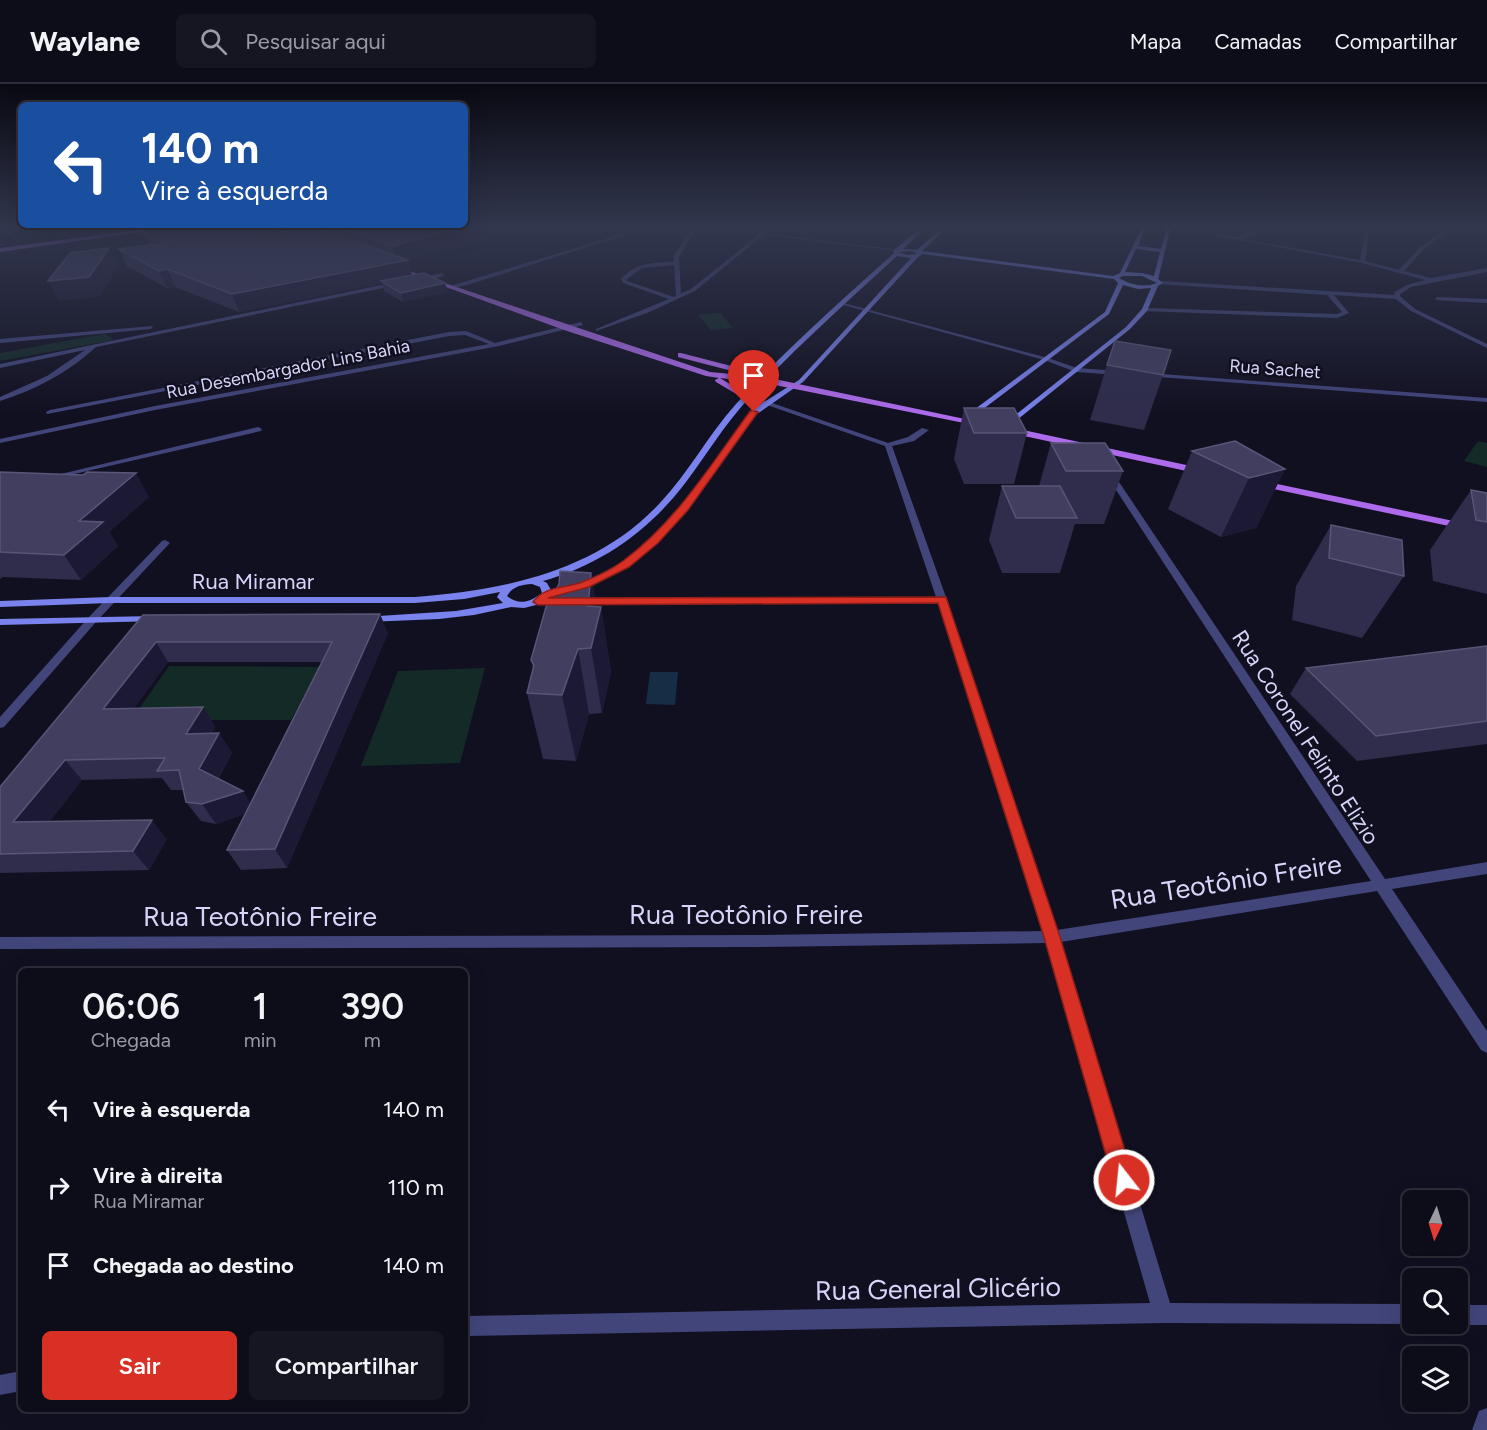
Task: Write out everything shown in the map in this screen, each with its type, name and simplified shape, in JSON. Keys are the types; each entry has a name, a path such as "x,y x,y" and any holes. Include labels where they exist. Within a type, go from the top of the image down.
{"main road":[{"path":"461,290 567,328 709,374 765,380 966,420 1221,476"},
{"path":"487,290 598,330 745,372 765,380"},
{"path":"533,580 562,574 628,536 662,506 747,396 856,290"},
{"path":"356,619 428,618 479,612 509,604 524,606 538,602 547,594 585,585 625,565 654,541 685,508 748,418 794,386 884,290"},
{"path":"966,420 1107,313 1119,290"},
{"path":"994,426 1076,370 1128,328 1145,310 1154,290"},
{"path":"709,374 747,396"},
{"path":"1244,480 1487,531"},
{"path":"533,580 544,585 547,594"},
{"name":"Rua Miramar","path":"0,604 110,600 415,600 464,596 533,580"},
{"path":"505,588 502,597 509,604"},
{"path":"0,622 164,619"}],"street":[{"path":"0,366 368,290"},
{"path":"650,290 677,298"},
{"path":"677,290 677,298"},
{"path":"598,330 677,298 691,290"},
{"path":"1279,290 1397,297 1413,310 1487,346"},
{"path":"1397,297 1397,293 1402,290"},
{"path":"1145,310 1338,316 1346,313 1329,293"},
{"path":"1437,299 1487,301"},
{"path":"842,303 1046,359 1076,370 1123,373"},
{"path":"0,341 209,322"},
{"name":"Rua Desembargador Lins Bahia","path":"0,441 65,425 281,387 581,324"},
{"path":"50,412 449,334 466,333 494,344"},
{"path":"0,399 56,374 75,363 94,346"},
{"name":"Rua Sachet","path":"1135,374 1487,399"},
{"path":"747,396 888,445 911,439 925,430"},
{"path":"34,481 258,429"},
{"path":"888,445 942,600 1052,937 1163,1313"},
{"name":"Rua Coronel Felinto Elizio","path":"1094,449 1378,883 1487,1045"},
{"path":"0,724 110,600 165,543"},
{"path":"566,603 942,600"},
{"path":"538,602 554,603"},
{"name":"Rua Teotônio Freire","path":"0,943 733,941 1052,937 1378,883 1487,868"},
{"name":"Rua General Glicério","path":"468,1326 1163,1313 1402,1314"},
{"path":"1468,1315 1487,1315"},
{"path":"0,1385 18,1382"},
{"path":"1483,1430 1487,1419"}],"green space":[{"path":"720,313 733,328 711,330 698,315"},
{"path":"105,334 114,340 0,361 0,353"},
{"path":"1478,441 1487,443 1487,467 1464,461"},
{"path":"169,666 319,667 291,720 131,720"},
{"path":"485,668 460,763 361,766 398,671"}],"water":[{"path":"650,672 678,672 675,705 646,704"}],"building":[{"path":"221,290 254,290 232,294"},
{"path":"396,290 415,290 401,293"},
{"path":"1115,341 1171,350 1163,375 1107,365"},
{"path":"964,408 1014,408 1027,433 974,433"},
{"path":"1235,441 1285,469 1249,478 1192,451"},
{"path":"1051,443 1105,443 1123,471 1066,471"},
{"path":"0,472 83,475 87,472 136,473 79,521 103,522 64,555 0,552"},
{"path":"1002,486 1060,486 1077,518 1016,518"},
{"path":"1471,490 1487,493 1487,522 1476,520"},
{"path":"1331,525 1402,540 1404,576 1329,558"},
{"path":"560,571 591,573 588,606 601,607 591,648 578,649 562,695 527,693 534,665 531,660 546,607 559,584"},
{"path":"380,614 275,849 227,850 332,642 156,642 103,709 203,707 186,734 219,733 199,769 243,791 202,804 186,802 179,770 157,771 165,758 65,760 13,822 152,820 133,851 0,854 0,787 143,615"},
{"path":"1487,646 1487,721 1376,736 1306,668"}],"route":[{"path":"754,412 685,508 654,541 625,565 585,585 547,594 538,602 942,600 1052,937 1124,1180"}]}
